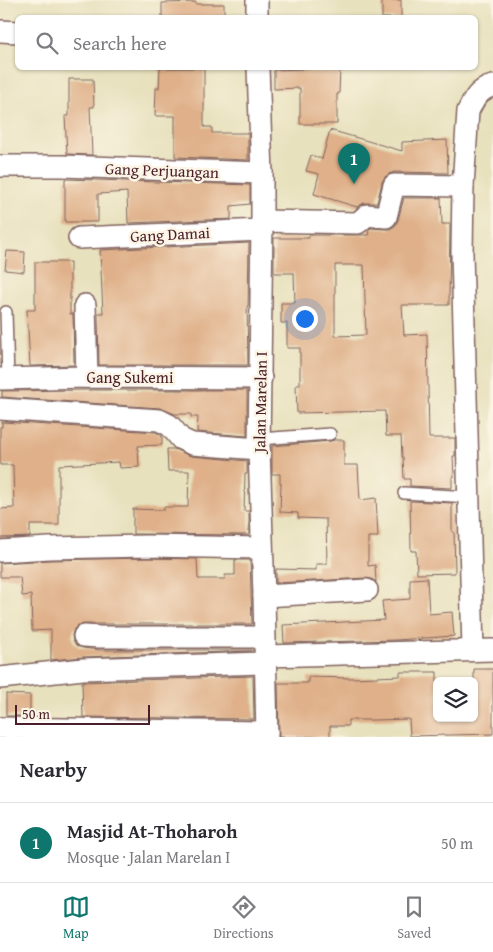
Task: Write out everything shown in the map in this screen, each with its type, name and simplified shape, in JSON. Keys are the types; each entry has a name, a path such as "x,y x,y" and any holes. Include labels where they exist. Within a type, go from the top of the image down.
{"street":[{"path":"257,0 257,15"},
{"path":"0,31 15,32"},
{"name":"Jalan Marelan I","path":"258,70 262,173 259,444 267,735"},
{"path":"0,678 265,652 483,650 469,497 462,252 463,186 468,111 478,93 483,89 493,86"},
{"name":"Gang Perjuangan","path":"0,166 62,166 262,173"},
{"name":"Gang Damai","path":"79,238 262,225 358,223 367,215 386,217 394,185 463,186"},
{"path":"86,305 87,377"},
{"name":"Gang Sukemi","path":"4,379 87,377 261,378"},
{"path":"0,409 158,420 169,425 181,439 192,444 259,444"},
{"path":"0,551 146,546 262,548"},
{"path":"264,596 367,590"},
{"path":"84,636 265,652"},
{"path":"0,728 267,735"}],"lane":[{"path":"4,379 6,312"},
{"path":"259,444 330,434"},
{"path":"404,493 469,497"}],"building":[{"path":"382,0 401,0 401,15 382,15"},
{"path":"196,2 196,4 224,4 224,15 162,15 162,3"},
{"path":"160,70 204,70 204,127 212,127 212,133 248,133 248,160 175,157 175,116 155,116 156,88 159,88"},
{"path":"274,70 340,70 339,94 337,94 337,124 300,124 300,88 274,89"},
{"path":"69,79 93,79 94,107 90,107 92,155 67,154 65,116 69,116"},
{"path":"330,130 402,151 402,142 447,140 448,173 394,172 385,177 382,182 377,203 364,203 357,207 314,194 319,174 306,171 311,155 322,159"},
{"path":"65,179 250,185 250,204 231,206 231,219 128,223 127,192 98,194 98,222 65,222"},
{"path":"404,198 441,198 442,224 450,224 449,305 402,305 404,335 427,334 429,438 455,438 452,488 410,486 410,479 404,479 401,436 386,436 385,411 297,413 296,385 300,385 300,348 287,348 287,323 281,323 281,303 295,303 294,273 274,273 274,238 309,238 309,235 369,235 368,230 371,228 390,229 395,226","holes":["335,265 364,265 366,335 335,336"]},
{"path":"249,243 248,365 99,365 98,313 103,313 100,250"},
{"path":"7,251 25,252 24,272 5,270"},
{"path":"35,262 70,262 70,314 73,314 74,365 30,366 27,310 35,310"},
{"path":"247,390 247,436 197,432 198,417 191,417 191,414 175,414 160,408 2,397 2,391"},
{"path":"2,422 156,432 162,436 162,445 138,446 139,467 120,468 119,462 59,465 59,525 30,525 30,537 0,538 0,509 14,508 13,465 0,465 0,427 2,427"},
{"path":"344,440 344,465 358,465 360,500 376,498 378,537 368,537 368,566 375,565 376,582 366,578 276,583 276,569 316,570 316,564 327,564 326,519 298,518 298,513 280,512 280,474 272,474 272,446"},
{"path":"167,449 174,449 191,456 247,461 244,511 249,511 249,535 133,534 133,509 164,510 164,507 188,507 189,471 168,471"},
{"path":"410,501 452,503 455,573 417,574 416,551 411,551"},
{"path":"146,558 197,559 198,579 225,579 225,575 235,575 235,560 250,560 252,624 84,624 78,625 72,635 73,641 77,646 99,650 252,651 83,657 51,660 51,630 32,631 31,595 22,596 20,577 0,577 0,563"},
{"path":"427,578 429,614 452,612 454,636 396,640 284,643 283,625 384,620 382,601 410,599 410,579"},
{"path":"474,669 493,669 493,734 410,736 409,719 348,720 348,726 330,726 330,737 279,737 278,683 308,683 308,677 352,678 400,676 400,672 437,672 437,677 433,677 433,722 478,722 478,677 474,677"},
{"path":"253,676 254,719 83,717 82,682"},
{"path":"6,694 30,695 30,716 6,716"}],"place":[{"name":"Masjid At-Thoharoh","path":"354,184"}]}
